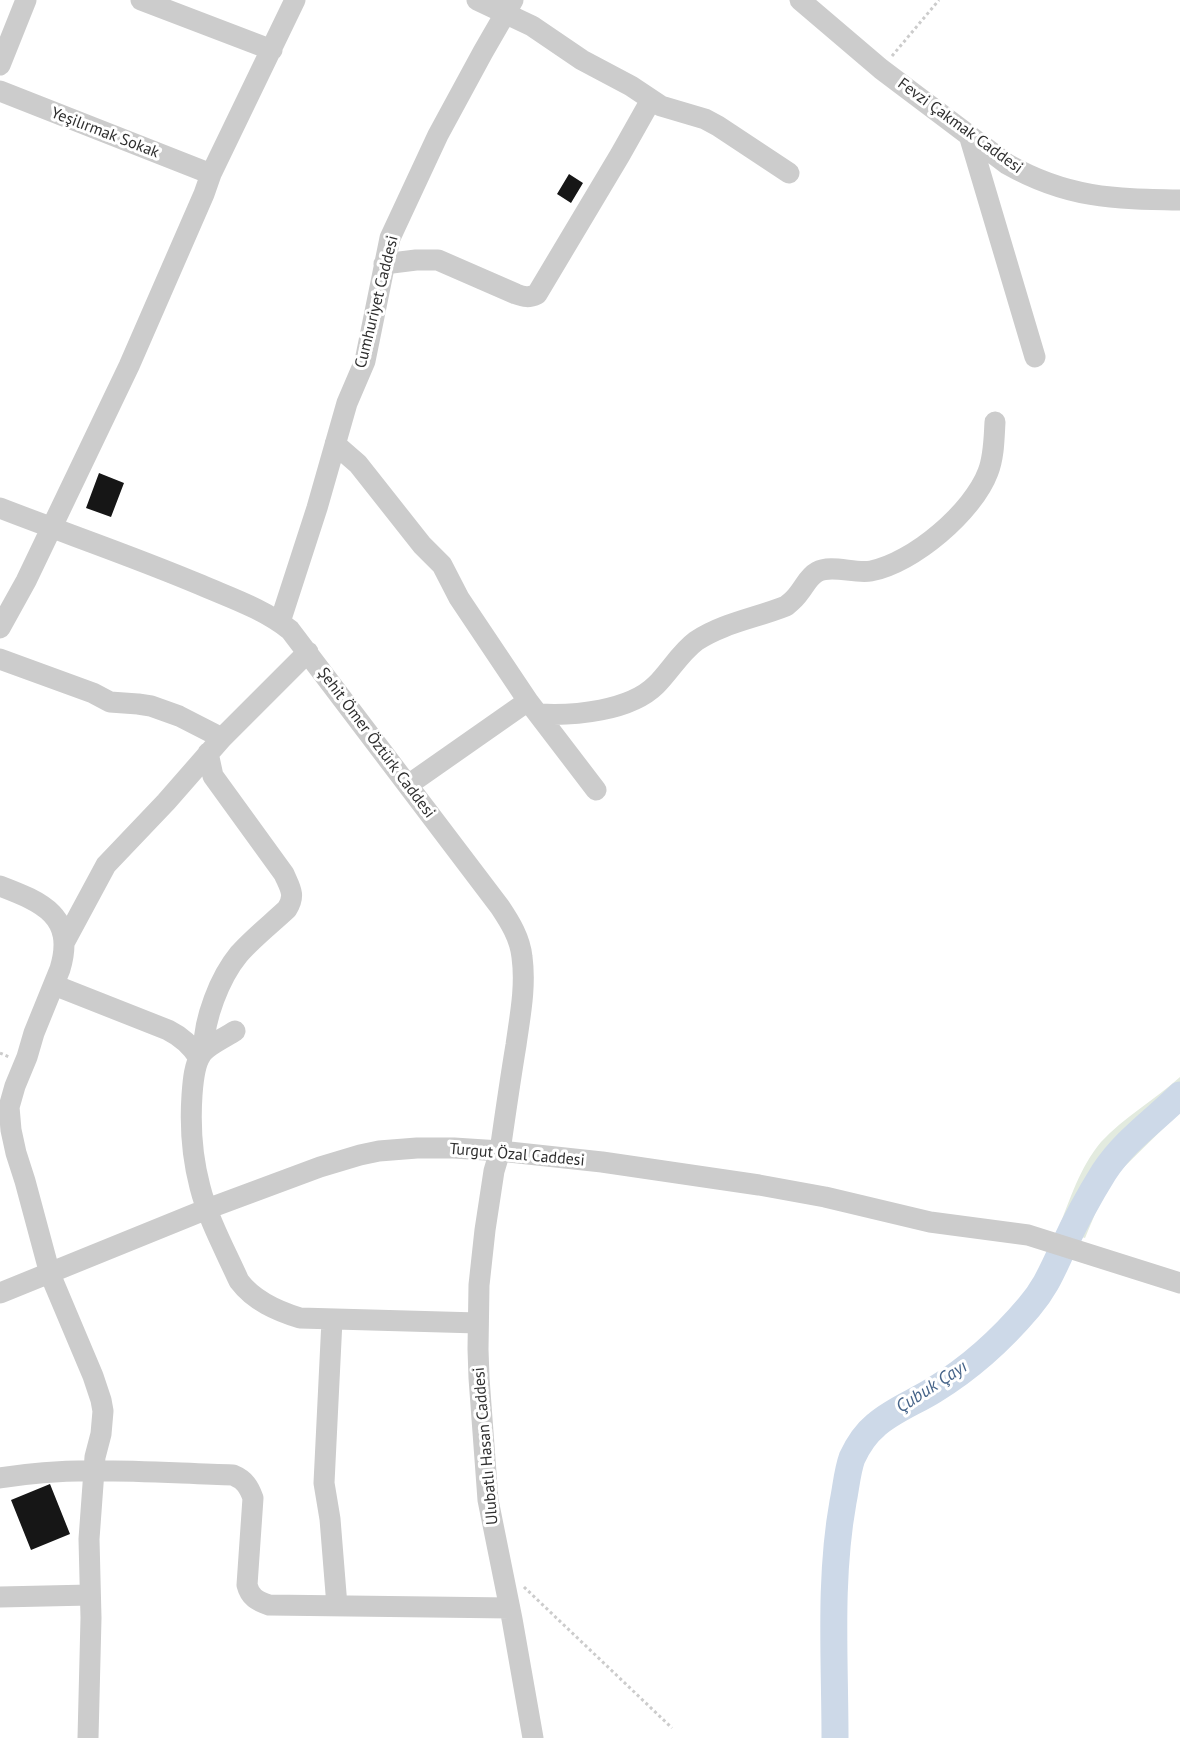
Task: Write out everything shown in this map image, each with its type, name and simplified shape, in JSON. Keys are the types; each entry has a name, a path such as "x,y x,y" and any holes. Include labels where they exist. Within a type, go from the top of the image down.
{"street":[{"path":"0,65 26,0"},
{"path":"141,0 272,50"},
{"path":"0,628 26,581 129,366 211,174 295,0"},
{"path":"477,0 509,8 582,60 631,86 661,106 705,119 718,126 789,173"},
{"name":"Fevzi Çakmak Caddesi","path":"800,0 881,69 1007,164 1024,173 1065,189 1102,197 1180,200"},
{"name":"Cumhuriyet Caddesi","path":"280,622 352,391 365,361 390,238 438,135 509,8"},
{"name":"Yeşilırmak Sokak","path":"0,91 211,174"},
{"path":"384,264 438,260 525,297 537,294 651,100"},
{"path":"969,135 1035,357"},
{"path":"408,785 534,708 578,714 607,708 643,694 654,687 683,652 695,642 725,626 786,606 794,600 806,582 817,572 826,569 868,571 889,566 911,555 944,530 978,491 990,463 995,422"},
{"path":"335,444 358,465 422,545 442,565 459,598 534,708 596,790"},
{"name":"Şehit Ömer Öztürk Caddesi","path":"0,508 253,607 290,630 308,652 500,907 519,941 524,975 522,1002 500,1151"},
{"path":"64,944 92,895 106,864 166,802 215,745 308,652"},
{"path":"0,659 93,693 110,702 151,706 179,716 215,745"},
{"path":"215,745 213,776 284,874 292,891 292,901 287,909 239,955 214,1000 193,1086 194,1159 200,1188 239,1281 246,1291 258,1300 300,1318 478,1323"},
{"path":"0,886 42,904 51,912 60,926 64,944 63,958 54,985 34,1034 9,1107 16,1153 50,1274 101,1400 102,1422 95,1456 90,1539 88,1738"},
{"path":"54,985 168,1030 202,1054"},
{"path":"202,1054 235,1031"},
{"name":"Turgut Özal Caddesi","path":"0,1293 207,1209 320,1167 360,1155 399,1148 500,1151 614,1164 759,1185 825,1197 930,1222 1006,1231 1053,1242 1180,1283"},
{"name":"Ulubatlı Hasan Caddesi","path":"500,1151 494,1171 479,1285 478,1369 488,1500 533,1738"},
{"path":"332,1320 324,1483 330,1519 337,1606"},
{"path":"0,1478 34,1473 94,1471 233,1475 250,1489 253,1498 247,1585 249,1592 259,1602 268,1605 510,1608"},
{"path":"0,1598 90,1595"}],"path":[{"path":"881,69 939,0"},
{"path":"0,1053 9,1057"},
{"path":"501,1565 672,1728"}],"shaded area":[{"path":"1180,1077 1180,1112 1116,1175 1103,1195 1085,1238 1058,1230 1081,1173 1101,1142"}],"building":[{"path":"569,174 583,183 571,203 557,194"},
{"path":"99,473 124,483 111,517 86,508"},
{"path":"50,1484 70,1534 31,1550 11,1500"}],"waterway":[{"name":"Çubuk Çayı","path":"835,1738 834,1590 839,1531 852,1458 868,1432 897,1410 934,1390 960,1372 997,1342 1019,1319 1044,1286 1082,1209 1112,1161 1130,1140 1180,1095"}]}
